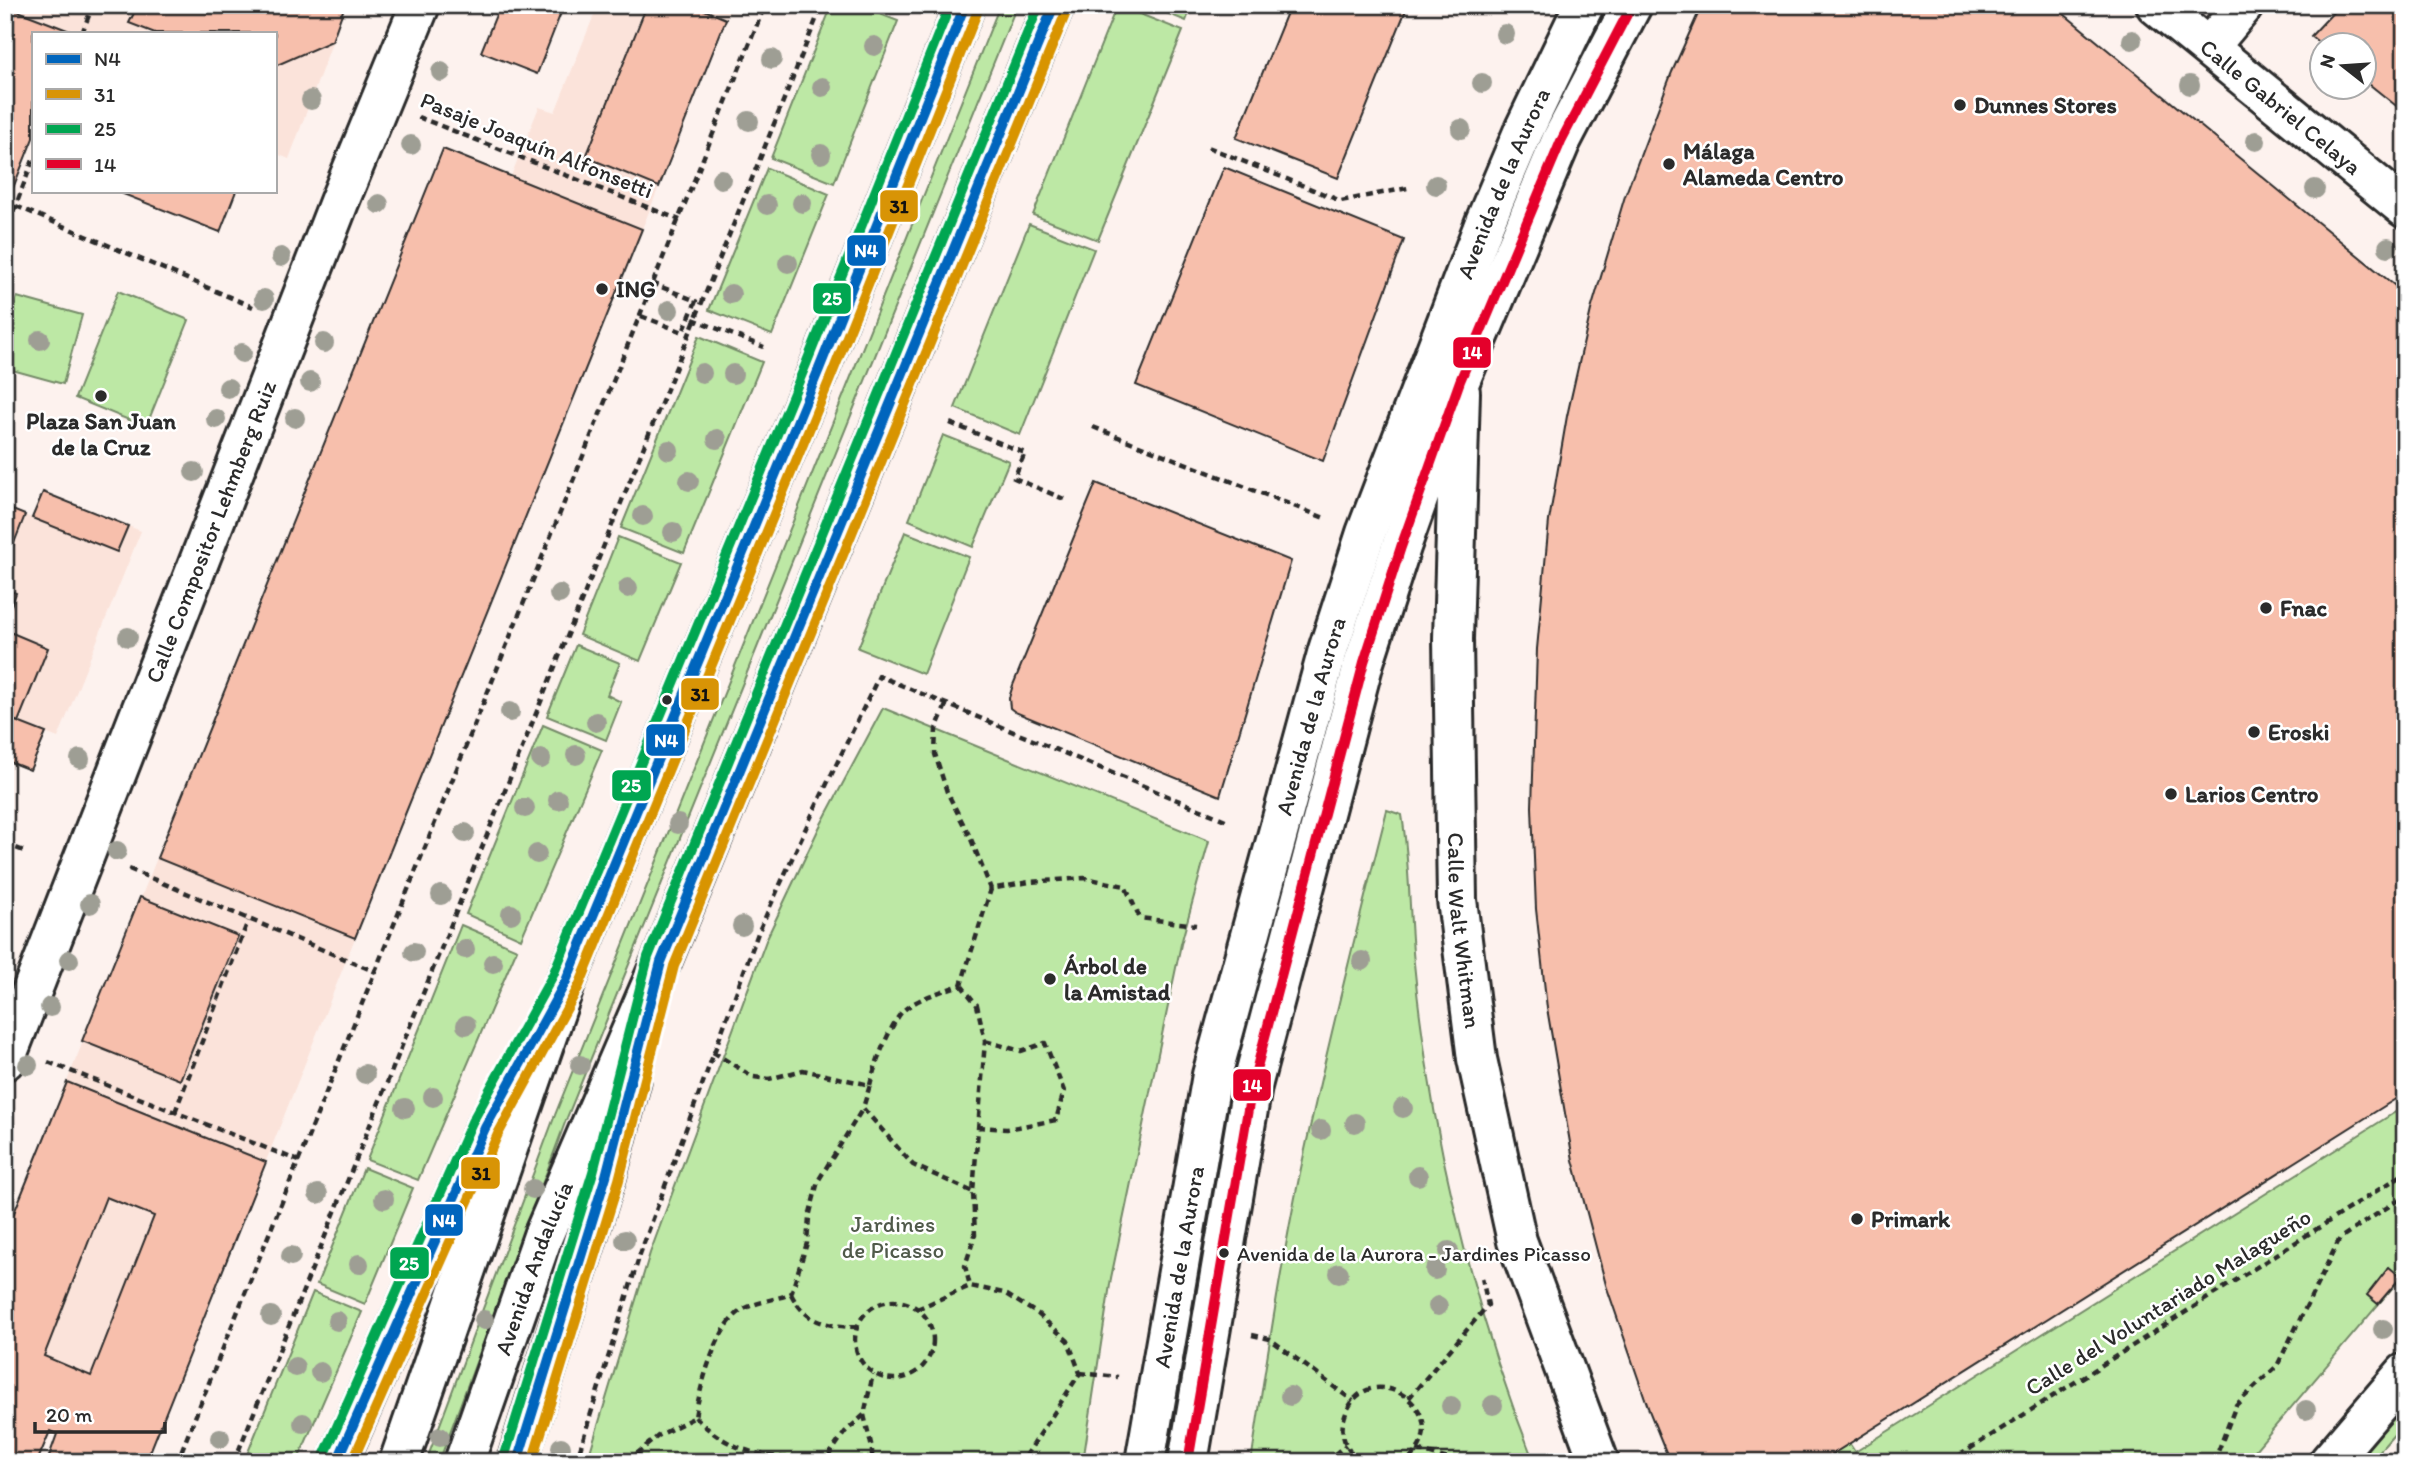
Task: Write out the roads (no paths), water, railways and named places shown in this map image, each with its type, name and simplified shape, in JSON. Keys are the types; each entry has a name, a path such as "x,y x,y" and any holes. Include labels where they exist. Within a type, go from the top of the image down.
{"main road":[{"name":"Calle Compositor Lehmberg Ruiz","path":"8,1054 339,202 420,5"},
{"path":"399,1462 566,981 814,382 965,5"},
{"name":"Avenida Andalucía","path":"464,1462 543,1236 661,962 1054,5"},
{"name":"Avenida de la Aurora","path":"1145,1462 1212,1075 1328,650 1366,533 1485,222 1524,130 1584,5"},
{"name":"Avenida de la Aurora","path":"1188,1462 1252,1086 1364,662 1460,380 1561,141 1632,5"},
{"name":"Calle Gabriel Celaya","path":"2156,5 2405,208"},
{"path":"2209,47 2244,5"},
{"name":"Calle Walt Whitman","path":"1460,380 1453,639 1457,900 1477,1059 1517,1241 1598,1462"},
{"name":"Avenida Andalucía","path":"517,1462 606,1177 661,962"},
{"path":"337,1462 485,1128 566,981"},
{"path":"2329,1462 2405,1373"}],"place":[{"name":"Dunnes Stores","path":"1960,105"},
{"name":"Málaga Alameda Centro","path":"1669,164"},
{"name":"ING","path":"602,289"},
{"name":"Plaza San Juan de la Cruz","path":"101,396"},
{"name":"Fnac","path":"2266,608"},
{"name":"Eroski","path":"2254,732"},
{"name":"Larios Centro","path":"2171,794"},
{"name":"Árbol de la Amistad","path":"1050,979"},
{"name":"Primark","path":"1857,1219"},
{"name":"Avenida de la Aurora - Jardines Picasso","path":"1224,1253"}],"park label":[{"name":"Jardines de Picasso","path":"893,1237"}]}
